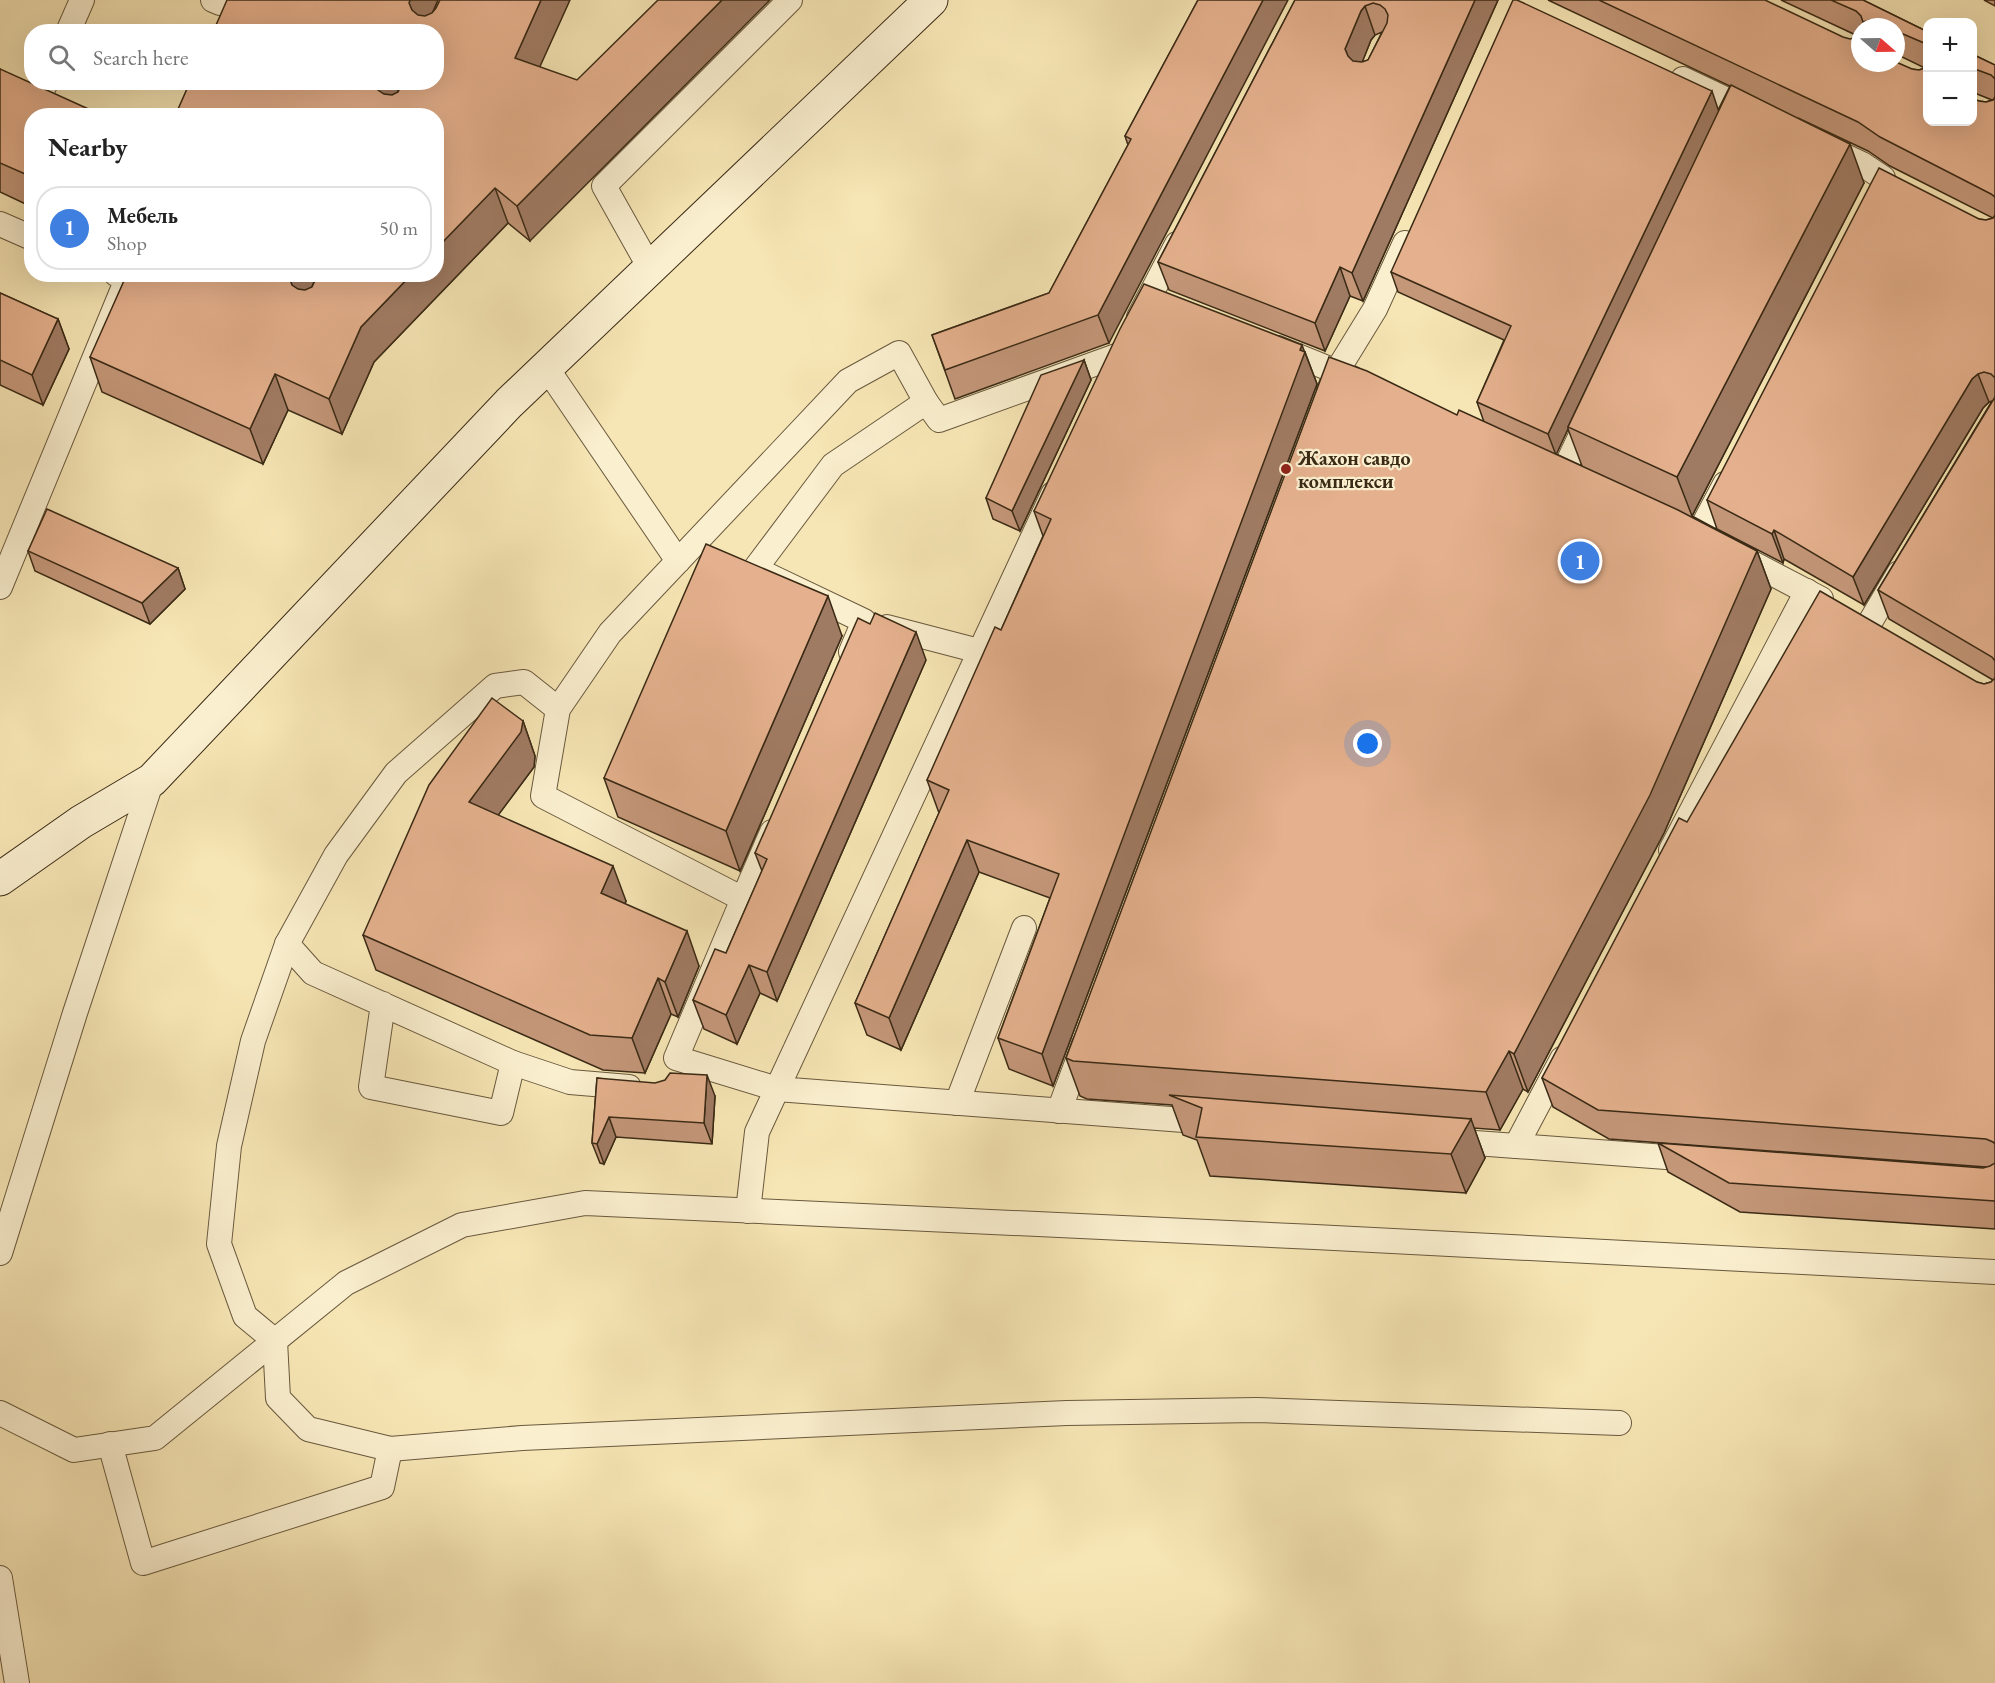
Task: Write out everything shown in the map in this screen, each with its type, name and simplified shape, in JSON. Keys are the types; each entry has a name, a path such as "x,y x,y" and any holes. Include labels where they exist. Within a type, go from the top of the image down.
{"main road":[{"path":"0,879 81,822 152,780 509,403 931,0"}],"lane":[{"path":"72,24 82,0"},
{"path":"650,268 604,186 790,0"},
{"path":"1664,70 1748,110 1723,138"},
{"path":"1810,140 1862,164 1886,189"},
{"path":"0,224 24,234"},
{"path":"1320,416 1337,371 1375,309 1413,224"},
{"path":"1104,386 1119,355 1159,302 1186,226"},
{"path":"0,587 126,282"},
{"path":"1253,338 1369,385"},
{"path":"743,899 543,796 558,709 610,633 848,381 899,353 926,402 939,420 1119,355"},
{"path":"546,367 678,561"},
{"path":"1563,473 1599,397"},
{"path":"926,402 833,465 755,569 864,621 979,651"},
{"path":"1736,461 1688,530 1862,621 1911,554"},
{"path":"748,1211 758,1132 1064,471"},
{"path":"1659,874 1807,591"},
{"path":"841,674 864,621"},
{"path":"558,709 524,682 495,686 396,773 336,855 286,944 254,1041 229,1146 219,1244 245,1316 274,1341 278,1398 309,1429 390,1449 522,1438 1067,1413 1257,1410 1619,1423"},
{"path":"0,1253 75,1013 152,780"},
{"path":"665,1075 780,814"},
{"path":"957,1103 1024,928"},
{"path":"286,944 313,973 513,1063 570,1082 665,1075 777,1089 1235,1124"},
{"path":"383,1004 370,1087 501,1113 513,1063"},
{"path":"1059,1111 1092,1021"},
{"path":"1516,1146 1571,1041"},
{"path":"1422,1139 1720,1161"},
{"path":"0,1413 74,1450 155,1438 346,1283 462,1225 585,1203 1995,1272"},
{"path":"110,1444 143,1563 382,1486 390,1449"},
{"path":"0,1578 17,1683"}],"building":[{"path":"227,0 410,0 412,10 418,15 425,16 432,13 440,0 541,0 515,58 577,80 658,0 722,0 517,206 495,188 444,241 444,108 179,108 186,90 378,90 392,95 399,90 444,90 444,24 216,24"},
{"path":"1198,0 1263,0 1098,315 945,370 932,335 1049,293 1131,139 1125,136"},
{"path":"1295,0 1475,0 1352,273 1340,267 1315,323 1158,262","holes":["1373,3 1380,5 1388,15 1387,23 1368,60 1353,61 1345,49 1361,11 1365,6"]},
{"path":"1513,0 1712,91 1548,434 1477,402 1511,326 1391,272"},
{"path":"1599,0 1765,0 1851,39 1851,72 1905,72 1905,66 1912,69 1923,69 1923,126 1977,126 1977,100 1986,102 1995,97 1995,197 1880,137 1858,122"},
{"path":"1831,0 1863,0 1900,18 1862,18 1856,11"},
{"path":"1905,21 1923,30 1923,43 1905,35"},
{"path":"1977,56 1995,65 1995,79 1977,70"},
{"path":"0,69 24,80 24,90 46,90 86,108 24,108 24,174 0,163"},
{"path":"1731,85 1850,144 1677,477 1568,427"},
{"path":"1879,168 1979,219 1986,220 1995,215 1995,378 1984,372 1972,379 1853,577 1774,530 1772,534 1707,500"},
{"path":"123,282 291,282 298,289 305,290 312,287 314,282 404,282 361,327 329,399 275,374 250,429 90,357"},
{"path":"1144,284 1302,345 1300,350 1305,352 1042,1054 998,1038 1059,874 967,840 889,1018 855,1003 949,790 927,780 995,627 1001,630 1051,519 1034,511 1120,329"},
{"path":"0,293 58,319 32,375 0,360"},
{"path":"1329,357 1367,371 1457,415 1459,410 1678,510 1757,551 1650,795 1514,1054 1509,1051 1486,1092 1073,1061 1066,1058"},
{"path":"1084,360 1012,511 986,498 1041,375"},
{"path":"1995,397 1995,661 1992,657 1878,590"},
{"path":"47,509 178,568 142,603 28,551"},
{"path":"706,544 828,596 726,831 604,778"},
{"path":"1820,591 1977,682 1984,684 1995,678 1995,1144 1986,1139 1598,1110 1542,1078 1679,818 1687,822"},
{"path":"875,613 916,632 767,972 749,965 726,1015 693,1000 715,949 726,953 767,859 755,853 858,618 870,624"},
{"path":"492,698 523,721 521,732 469,802 613,866 601,893 687,931 665,982 658,978 632,1038 590,1035 363,935 429,785"},
{"path":"670,1073 707,1075 704,1123 609,1117 597,1144 592,1143 597,1078 655,1083 665,1080"},
{"path":"1169,1095 1471,1119 1451,1154 1196,1137 1202,1108"},
{"path":"1658,1143 1983,1168 1995,1163 1995,1201 1729,1183"}],"place":[{"name":"Жахон савдо комплекси","path":"1286,469"},
{"name":"Мебель","path":"1580,561"}]}
